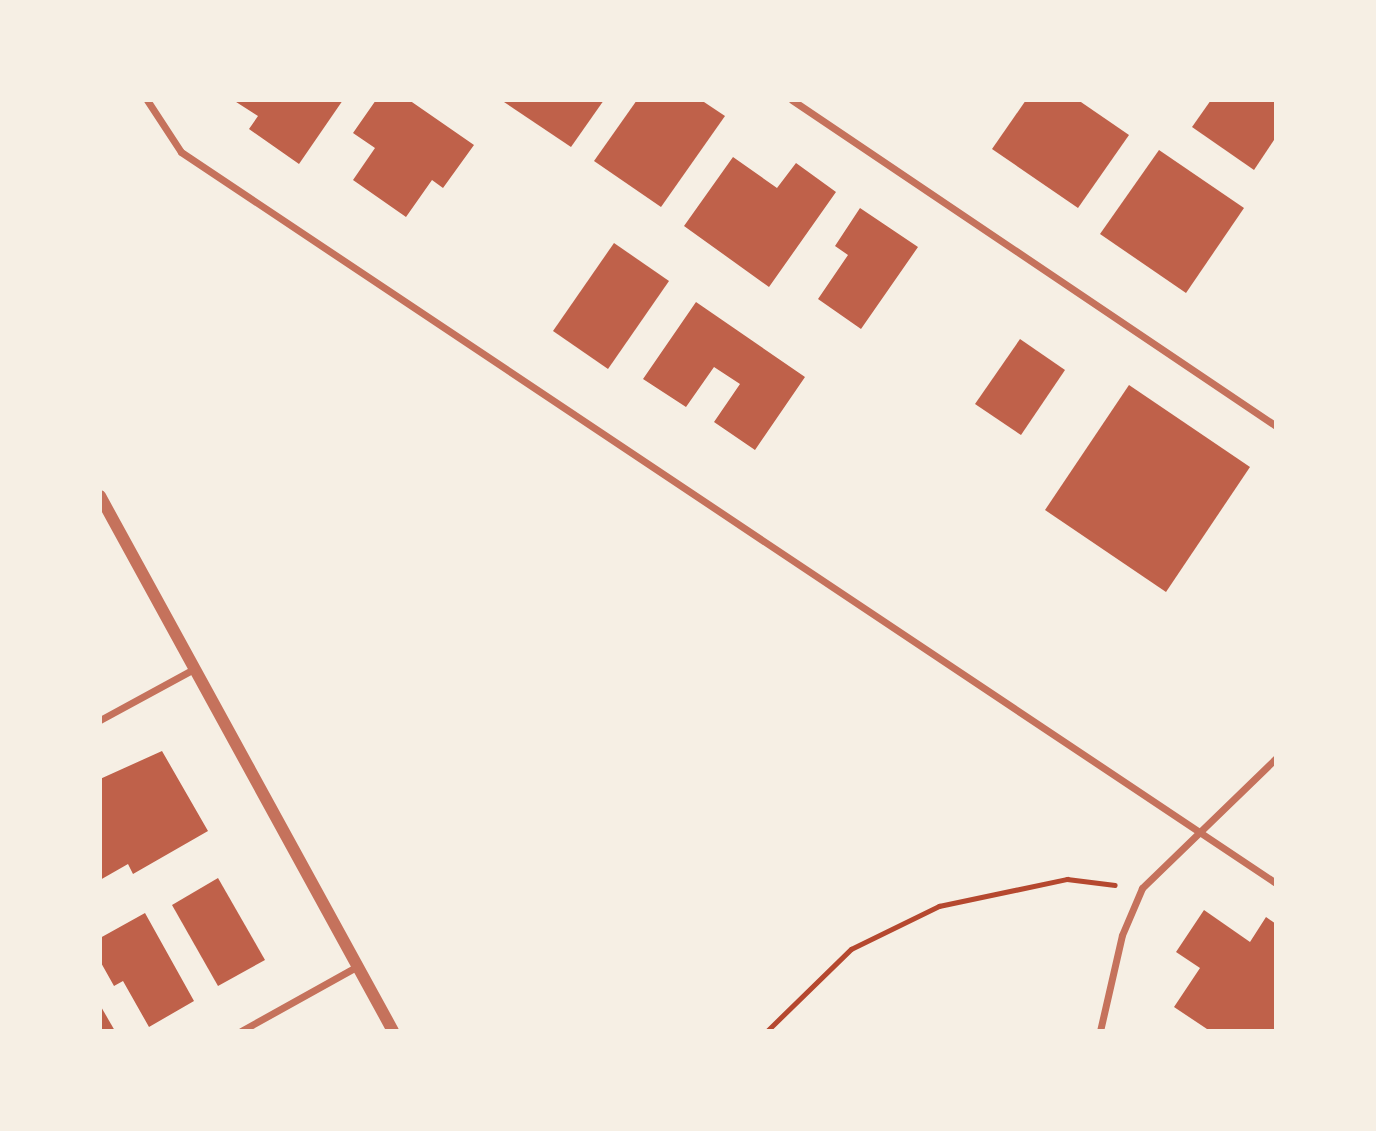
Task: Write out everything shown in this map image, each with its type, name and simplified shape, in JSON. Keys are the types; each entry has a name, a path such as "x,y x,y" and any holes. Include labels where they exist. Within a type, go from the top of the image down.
{"street":[{"path":"147,100 181,152 1276,883"},
{"path":"792,100 1276,426"},
{"path":"100,496 393,1031"},
{"path":"100,720 194,669"},
{"path":"1100,1031 1122,935 1142,888 1276,758"},
{"path":"241,1031 358,966"}],"path":[{"path":"767,1031 851,949 939,905 1067,879 1142,888"}],"building":[{"path":"233,100 343,100 299,164 249,129 258,116"},
{"path":"376,100 409,100 474,145 443,188 432,180 406,217 353,180 375,148 353,133"},
{"path":"501,100 604,100 571,147"},
{"path":"637,100 701,100 725,116 661,207 594,161"},
{"path":"1026,100 1078,100 1129,135 1078,208 992,149"},
{"path":"1211,100 1276,100 1276,137 1254,170 1192,127"},
{"path":"1159,150 1244,208 1186,293 1100,234"},
{"path":"733,157 777,188 796,163 836,192 769,287 684,226"},
{"path":"860,208 918,247 861,329 818,299 848,255 835,246"},
{"path":"614,243 669,281 608,369 553,331"},
{"path":"696,302 805,377 755,450 714,422 740,384 714,367 686,407 643,379"},
{"path":"1020,339 1065,370 1021,435 975,404"},
{"path":"1129,385 1250,467 1166,592 1045,510"},
{"path":"162,751 208,831 133,874 128,864 100,880 100,779"},
{"path":"218,878 265,960 218,986 172,905"},
{"path":"1204,910 1250,942 1266,917 1276,924 1276,1031 1210,1031 1174,1007 1200,968 1176,952"},
{"path":"145,913 194,1001 149,1027 123,981 114,986 100,961 100,938"},
{"path":"100,1005 115,1031 100,1031"}]}
